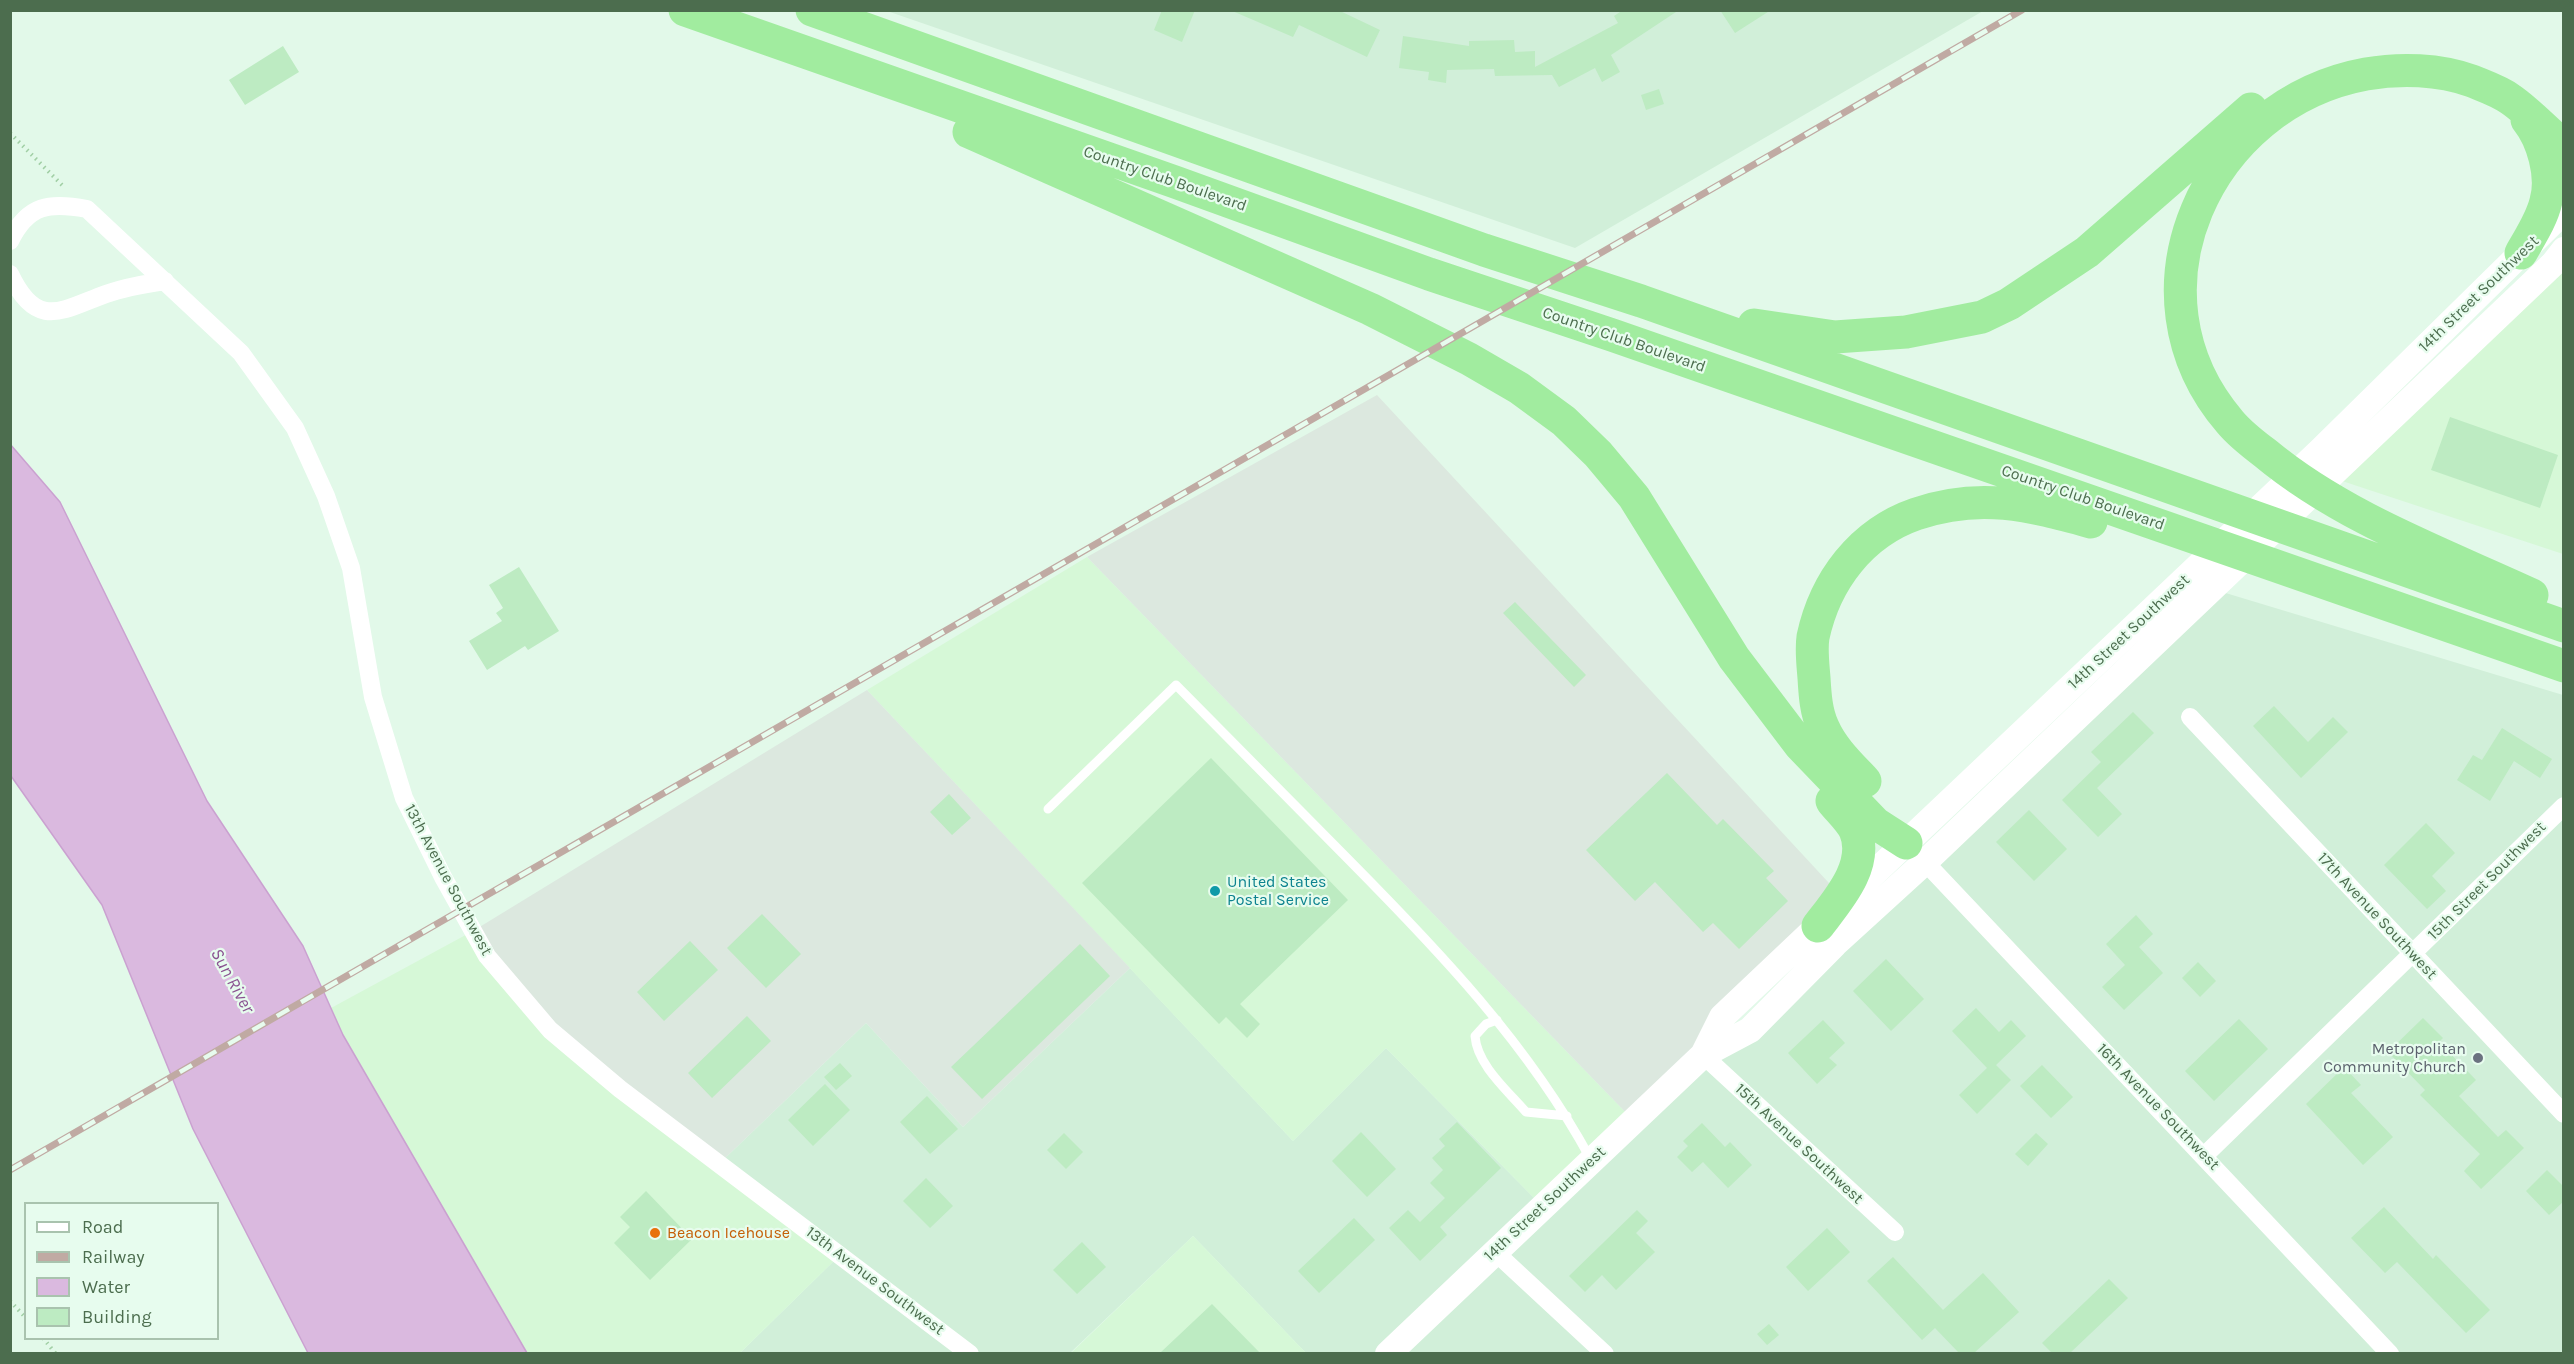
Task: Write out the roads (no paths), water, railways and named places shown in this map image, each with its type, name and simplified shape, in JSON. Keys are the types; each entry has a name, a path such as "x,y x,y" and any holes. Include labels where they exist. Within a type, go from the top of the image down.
{"highway":[{"name":"Country Club Boulevard","path":"685,10 1429,274 1612,335 2166,534 2278,567 2564,666"},
{"path":"812,10 1484,250 1641,301 2198,498 2332,543 2564,627"},
{"path":"1641,301 1781,330 1835,337 1906,332 1982,317 2009,304 2087,252 2200,151 2273,91 2307,72 2364,57 2391,52 2423,52 2473,63 2527,87 2564,117"},
{"path":"2564,147 2509,98 2471,81 2435,73 2391,70 2340,79 2291,103 2269,118 2243,142 2222,167 2204,196 2186,241 2181,265 2181,316 2186,342 2197,370 2230,423 2280,466 2321,494 2359,514 2564,609"},
{"path":"885,82 934,116 1370,309 1468,358 1519,388 1564,421 1598,454 1634,497 1734,658 1800,745 1875,823 1915,853"},
{"path":"2509,98 2536,132 2547,169 2547,201 2521,253"},
{"path":"1915,853 1890,809 1837,752 1823,727 1815,702 1813,639 1825,601 1838,574 1865,542 1892,524 1917,513 1965,503 2001,501 2166,534"},
{"path":"1773,709 1796,754 1855,830 1858,849 1854,871 1841,896 1818,926"}],"street":[{"name":"13th Avenue Southwest","path":"10,241 26,217 39,209 61,204 87,209 241,353 295,428 326,496 351,568 373,697 404,798 443,878 487,956 550,1030 620,1089 970,1353"},
{"name":"14th Street Southwest","path":"1388,1353 1703,1055 1750,1030 1834,944 1915,853 2521,253 2564,214"},
{"name":"14th Street Southwest","path":"1703,1055 1722,1017 1818,926 1915,853 2445,368 2553,264 2564,250"},
{"path":"10,274 22,294 31,303 48,312 66,311 106,294 165,281"},
{"name":"17th Avenue Southwest","path":"2190,717 2564,1114"},
{"name":"15th Street Southwest","path":"2204,1156 2564,806"},
{"name":"16th Avenue Southwest","path":"1915,853 2390,1353"},
{"name":"15th Avenue Southwest","path":"1703,1055 1895,1232"},
{"path":"1494,1251 1605,1353"}],"lane":[{"path":"1048,809 1176,684 1420,931 1497,1020 1567,1116 1591,1160"},
{"path":"1497,1020 1486,1024 1475,1036 1476,1046 1485,1063 1526,1112 1567,1116"}],"water":[{"name":"Sun River","path":"10,444 60,502 207,801 303,946 343,1035 527,1353 308,1353 193,1129 102,905 11,776"}],"railway":[{"path":"10,1170 2022,10"}],"place":[{"name":"United States Postal Service","path":"1215,891"},
{"name":"Metropolitan Community Church","path":"2478,1058"},
{"name":"Beacon Icehouse","path":"655,1233"}]}
